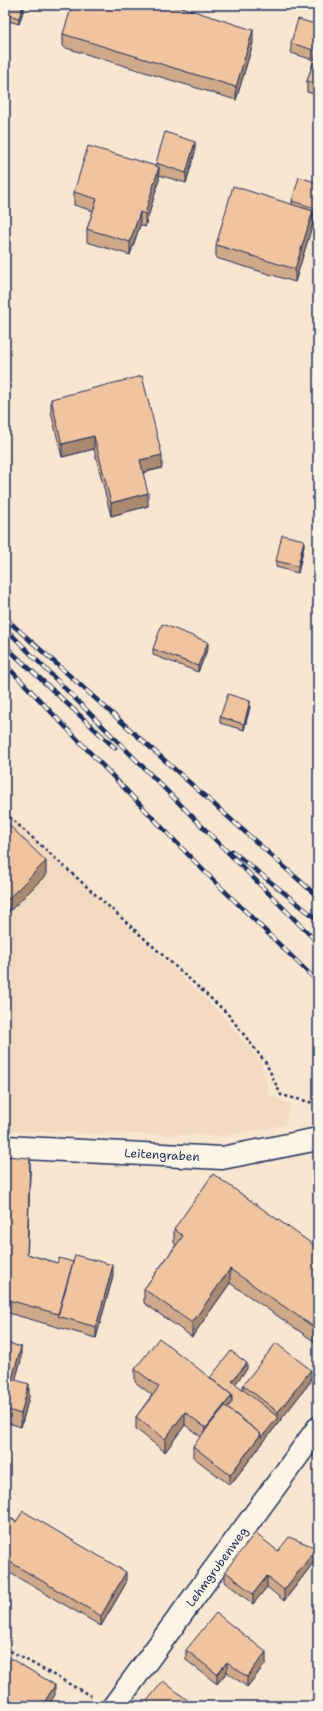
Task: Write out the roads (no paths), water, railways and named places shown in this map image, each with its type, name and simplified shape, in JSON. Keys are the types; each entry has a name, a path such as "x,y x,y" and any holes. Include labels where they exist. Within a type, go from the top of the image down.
{"street":[{"name":"Leitengraben","path":"5,1147 222,1158 318,1139"},
{"name":"Lehmgrubenweg","path":"104,1702 318,1428"}],"railway":[{"path":"5,618 318,897"},
{"path":"5,628 318,943"},
{"path":"5,646 115,748"},
{"path":"5,664 202,869 318,982"},
{"path":"232,851 318,920"}]}
